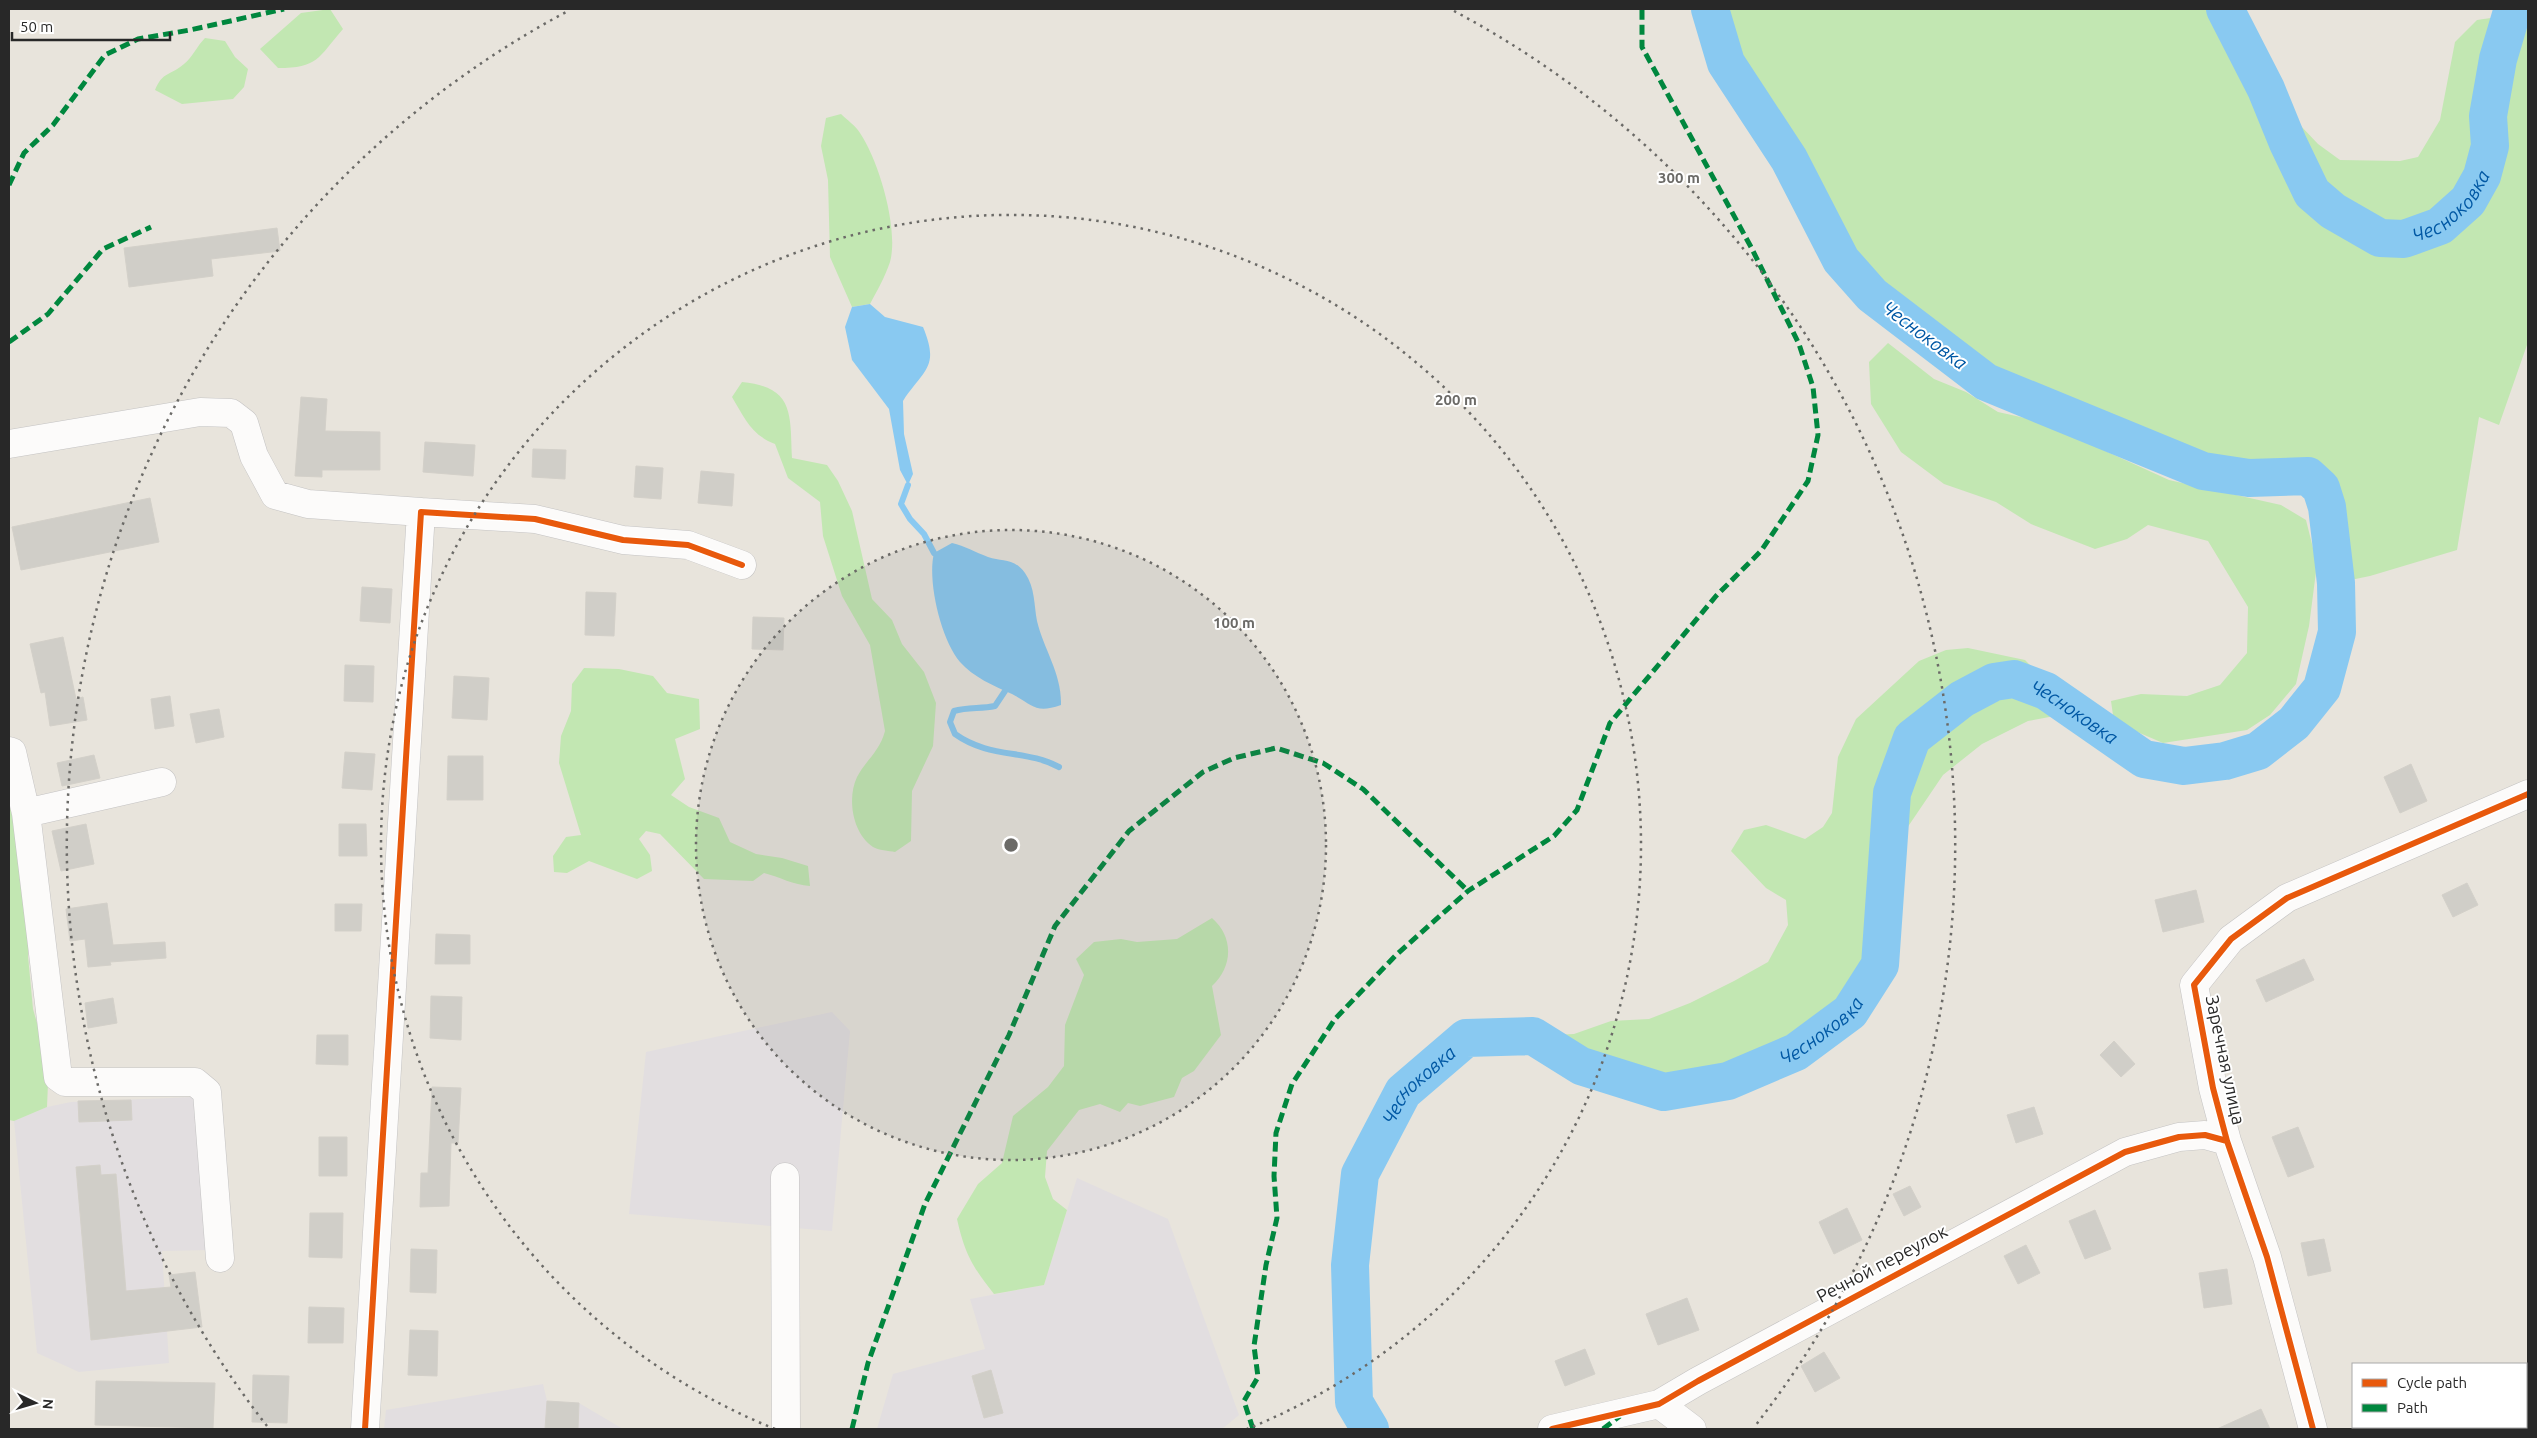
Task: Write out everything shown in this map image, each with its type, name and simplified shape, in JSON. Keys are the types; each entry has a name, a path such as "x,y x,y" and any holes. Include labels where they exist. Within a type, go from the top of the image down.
{"street":[{"path":"9,444 200,412 231,413 244,423 254,456 275,495 308,504 535,519 624,540 688,545 742,566"},
{"path":"365,1429 421,512"},
{"path":"9,750 12,752 26,813 58,1077 65,1082 195,1082 207,1092 220,1258"},
{"path":"26,813 162,782"},
{"name":"Заречная улица","path":"2313,1429 2267,1257 2228,1141 2213,1088 2194,986 2231,939 2287,898 2528,794"},
{"name":"Речной переулок","path":"1552,1429 1659,1404 1876,1284 2124,1152 2179,1137 2206,1136 2228,1141"},
{"path":"785,1177 786,1429"},
{"path":"1659,1404 1692,1429"}],"shaded area":[{"path":"832,1012 850,1031 832,1231 629,1214 646,1052"},
{"path":"194,1097 211,1250 162,1251 169,1363 79,1372 37,1353 14,1121 47,1107 71,1102"},
{"path":"1077,1178 1168,1219 1239,1415 1222,1429 877,1429 893,1374 985,1349 970,1299 1044,1285"},
{"path":"543,1384 547,1401 579,1403 623,1429 384,1429 386,1410"}],"green space":[{"path":"330,9 343,29 322,54 310,63 291,68 278,68 260,49 301,13"},
{"path":"1710,9 2225,9 2266,89 2318,144 2340,160 2400,161 2418,157 2440,120 2455,42 2477,20 2511,15 2517,9 2528,9 2528,342 2499,425 2479,417 2457,550 2370,576 2336,583 2327,507 2321,488 2308,476 2249,478 2203,471 1986,382 1872,295 1841,260 1789,159 1726,63"},
{"path":"205,38 225,41 235,57 248,69 244,87 233,99 182,104 155,90 164,77 187,61"},
{"path":"841,114 858,130 874,160 886,196 892,232 890,262 870,304 852,307 830,257 828,180 821,146 826,118"},
{"path":"1888,343 1934,379 1966,392 1998,412 2056,425 2101,449 2169,480 2281,505 2306,520 2317,564 2309,626 2296,684 2270,715 2247,730 2163,743 2114,722 2111,701 2141,694 2187,696 2220,685 2247,653 2248,607 2208,541 2148,525 2127,539 2095,549 2031,524 1996,502 1944,484 1901,452 1871,404 1869,362"},
{"path":"742,382 772,390 781,397 789,416 792,458 827,465 838,481 852,511 872,599 892,620 902,644 924,672 936,703 933,746 912,791 911,841 895,852 875,848 866,841 860,833 853,815 852,795 857,777 880,744 885,731 870,645 842,596 823,536 820,502 788,478 775,444 760,436 749,425 732,397"},
{"path":"1968,648 2025,660 2076,712 2028,721 1982,744 1943,775 1886,859 1880,965 1850,1012 1796,1052 1728,1081 1664,1092 1581,1066 1533,1036 1574,1034 1611,1021 1649,1019 1690,1003 1768,962 1788,925 1786,900 1766,888 1731,851 1744,830 1766,825 1805,839 1823,827 1832,813 1838,757 1856,719 1919,661 1946,650"},
{"path":"584,668 619,669 653,676 667,693 699,699 700,729 675,739 685,779 671,795 689,807 719,818 730,842 756,854 782,858 808,866 810,886 792,883 764,873 753,881 704,879 660,834 646,831 639,839 650,855 652,871 637,879 589,861 567,873 554,872 553,856 566,837 581,835 559,763 561,736 571,711 572,684"},
{"path":"9,800 18,832 32,920 28,956 33,1009 41,1037 48,1083 47,1107 14,1121 9,1120"},
{"path":"1212,918 1224,934 1228,952 1224,970 1212,986 1221,1035 1194,1071 1182,1078 1174,1097 1140,1106 1128,1103 1120,1112 1100,1104 1079,1110 1047,1151 1045,1177 1053,1199 1067,1210 1044,1285 994,1294 970,1259 957,1219 978,1184 1002,1163 1013,1116 1048,1087 1064,1066 1065,1025 1084,975 1076,959 1094,942 1121,939 1137,942 1177,939"}],"water":[{"path":"870,304 885,317 923,327 928,341 930,360 923,374 903,401 904,434 913,474 908,485 900,470 889,409 852,360 845,327 852,307"},
{"path":"952,543 988,557 1012,562 1025,573 1032,590 1040,632 1059,683 1061,705 1045,709 1030,705 977,677 960,662 953,652 937,610 932,579 934,553"}],"building":[{"path":"277,228 280,251 211,259 213,276 129,287 124,248"},
{"path":"301,397 327,399 325,431 380,432 380,470 322,470 322,477 295,476"},
{"path":"425,442 475,445 473,476 423,472"},
{"path":"533,449 566,450 565,479 532,477"},
{"path":"636,466 663,468 661,499 634,497"},
{"path":"701,471 734,474 732,506 698,503"},
{"path":"150,498 159,542 21,570 12,527"},
{"path":"362,587 392,589 390,623 360,621"},
{"path":"586,592 616,593 614,636 585,635"},
{"path":"753,617 784,618 783,650 752,649"},
{"path":"63,637 76,699 83,697 87,720 50,726 45,692 41,693 30,644"},
{"path":"345,665 374,666 373,702 344,701"},
{"path":"454,676 489,678 487,720 452,718"},
{"path":"170,696 174,726 155,729 151,699"},
{"path":"219,709 224,737 196,743 190,714"},
{"path":"345,752 375,754 372,790 342,788"},
{"path":"94,755 100,778 62,786 57,763"},
{"path":"448,756 483,756 483,800 447,800"},
{"path":"2411,764 2427,801 2400,813 2384,777"},
{"path":"86,824 94,864 61,871 52,831"},
{"path":"339,824 366,824 367,856 339,856"},
{"path":"2467,883 2478,905 2453,917 2442,895"},
{"path":"2196,890 2204,922 2163,932 2155,900"},
{"path":"107,903 113,945 165,942 166,958 110,962 111,965 88,967 85,939 70,941 66,909"},
{"path":"335,904 362,904 361,931 335,931"},
{"path":"436,934 470,935 470,964 435,964"},
{"path":"2304,959 2314,980 2266,1002 2256,980"},
{"path":"431,996 462,997 461,1040 430,1038"},
{"path":"113,998 117,1023 88,1028 85,1003"},
{"path":"317,1035 348,1035 348,1065 316,1064"},
{"path":"2114,1041 2135,1064 2121,1077 2100,1055"},
{"path":"432,1087 461,1088 458,1143 451,1143 449,1206 420,1207 421,1173 428,1173"},
{"path":"131,1100 132,1120 79,1122 78,1101"},
{"path":"2034,1107 2043,1134 2016,1143 2007,1115"},
{"path":"2298,1127 2314,1167 2288,1177 2272,1137"},
{"path":"319,1137 347,1137 347,1176 319,1176"},
{"path":"100,1165 101,1175 116,1174 126,1291 171,1287 169,1275 195,1272 202,1327 91,1340 76,1167"},
{"path":"1910,1186 1921,1207 1904,1216 1893,1194"},
{"path":"1847,1208 1862,1240 1834,1254 1819,1222"},
{"path":"2095,1210 2111,1249 2085,1259 2069,1221"},
{"path":"310,1213 343,1213 342,1258 309,1257"},
{"path":"2324,1239 2331,1271 2308,1276 2301,1243"},
{"path":"2026,1245 2040,1273 2018,1284 2004,1256"},
{"path":"411,1249 437,1250 436,1293 410,1292"},
{"path":"2227,1269 2232,1304 2204,1308 2199,1273"},
{"path":"1687,1298 1699,1330 1658,1345 1646,1314"},
{"path":"309,1307 344,1308 343,1343 308,1343"},
{"path":"410,1330 438,1331 437,1376 408,1375"},
{"path":"1585,1349 1595,1374 1565,1386 1555,1361"},
{"path":"1824,1352 1840,1378 1815,1392 1801,1366"},
{"path":"991,1370 1003,1413 984,1418 972,1376"},
{"path":"253,1375 289,1376 287,1423 252,1422"},
{"path":"96,1381 215,1383 213,1428 95,1425"},
{"path":"547,1401 579,1403 578,1429 545,1429"},
{"path":"2261,1409 2270,1429 2217,1429"}],"waterway":[{"name":"Чесноковка","path":"1370,1429 1354,1402 1350,1265 1360,1174 1403,1092 1466,1038 1533,1036 1581,1066 1664,1092 1728,1081 1796,1052 1850,1012 1880,965 1892,793 1912,738 1962,699 1994,682 2014,679 2046,691 2144,759 2184,766 2225,761 2258,751 2294,723 2322,688 2337,632 2336,583 2327,507 2321,488 2308,476 2249,478 2203,471 1986,382 1872,295 1841,260 1789,159 1726,63 1710,9"},
{"name":"Чесноковка","path":"2225,9 2266,89 2288,143 2312,193 2333,211 2380,238 2404,239 2440,226 2468,201 2482,176 2490,146 2488,116 2498,59 2511,15 2517,9"},
{"path":"908,485 901,504 910,519 924,534 934,553"},
{"path":"1005,691 995,706 954,711 950,722 955,734 981,747 1046,761 1059,767"}],"marked path":[{"path":"9,185 24,153 53,125 105,55 138,39 190,30 284,9"},
{"path":"1253,1429 1244,1401 1258,1377 1254,1346 1266,1265 1277,1218 1274,1176 1276,1133 1292,1084 1335,1019 1396,955 1468,891 1554,836 1577,810 1610,723 1716,596 1761,551 1808,481 1818,435 1813,387 1799,344 1751,247 1642,47 1642,9"},
{"path":"9,342 48,314 103,249 151,227"},
{"path":"852,1429 868,1363 925,1204 1009,1035 1055,926 1129,831 1203,772 1234,758 1276,748 1323,763 1363,789 1468,891"},
{"path":"1603,1429 1620,1416"}],"cycle path":[{"path":"365,1429 421,512 535,519 623,540 688,545 742,565"},
{"path":"2313,1429 2267,1257 2227,1141 2213,1088 2194,985 2231,939 2287,898 2528,794"},
{"path":"1552,1429 1659,1404 1698,1381 2125,1152 2179,1137 2205,1135 2227,1141"}]}
